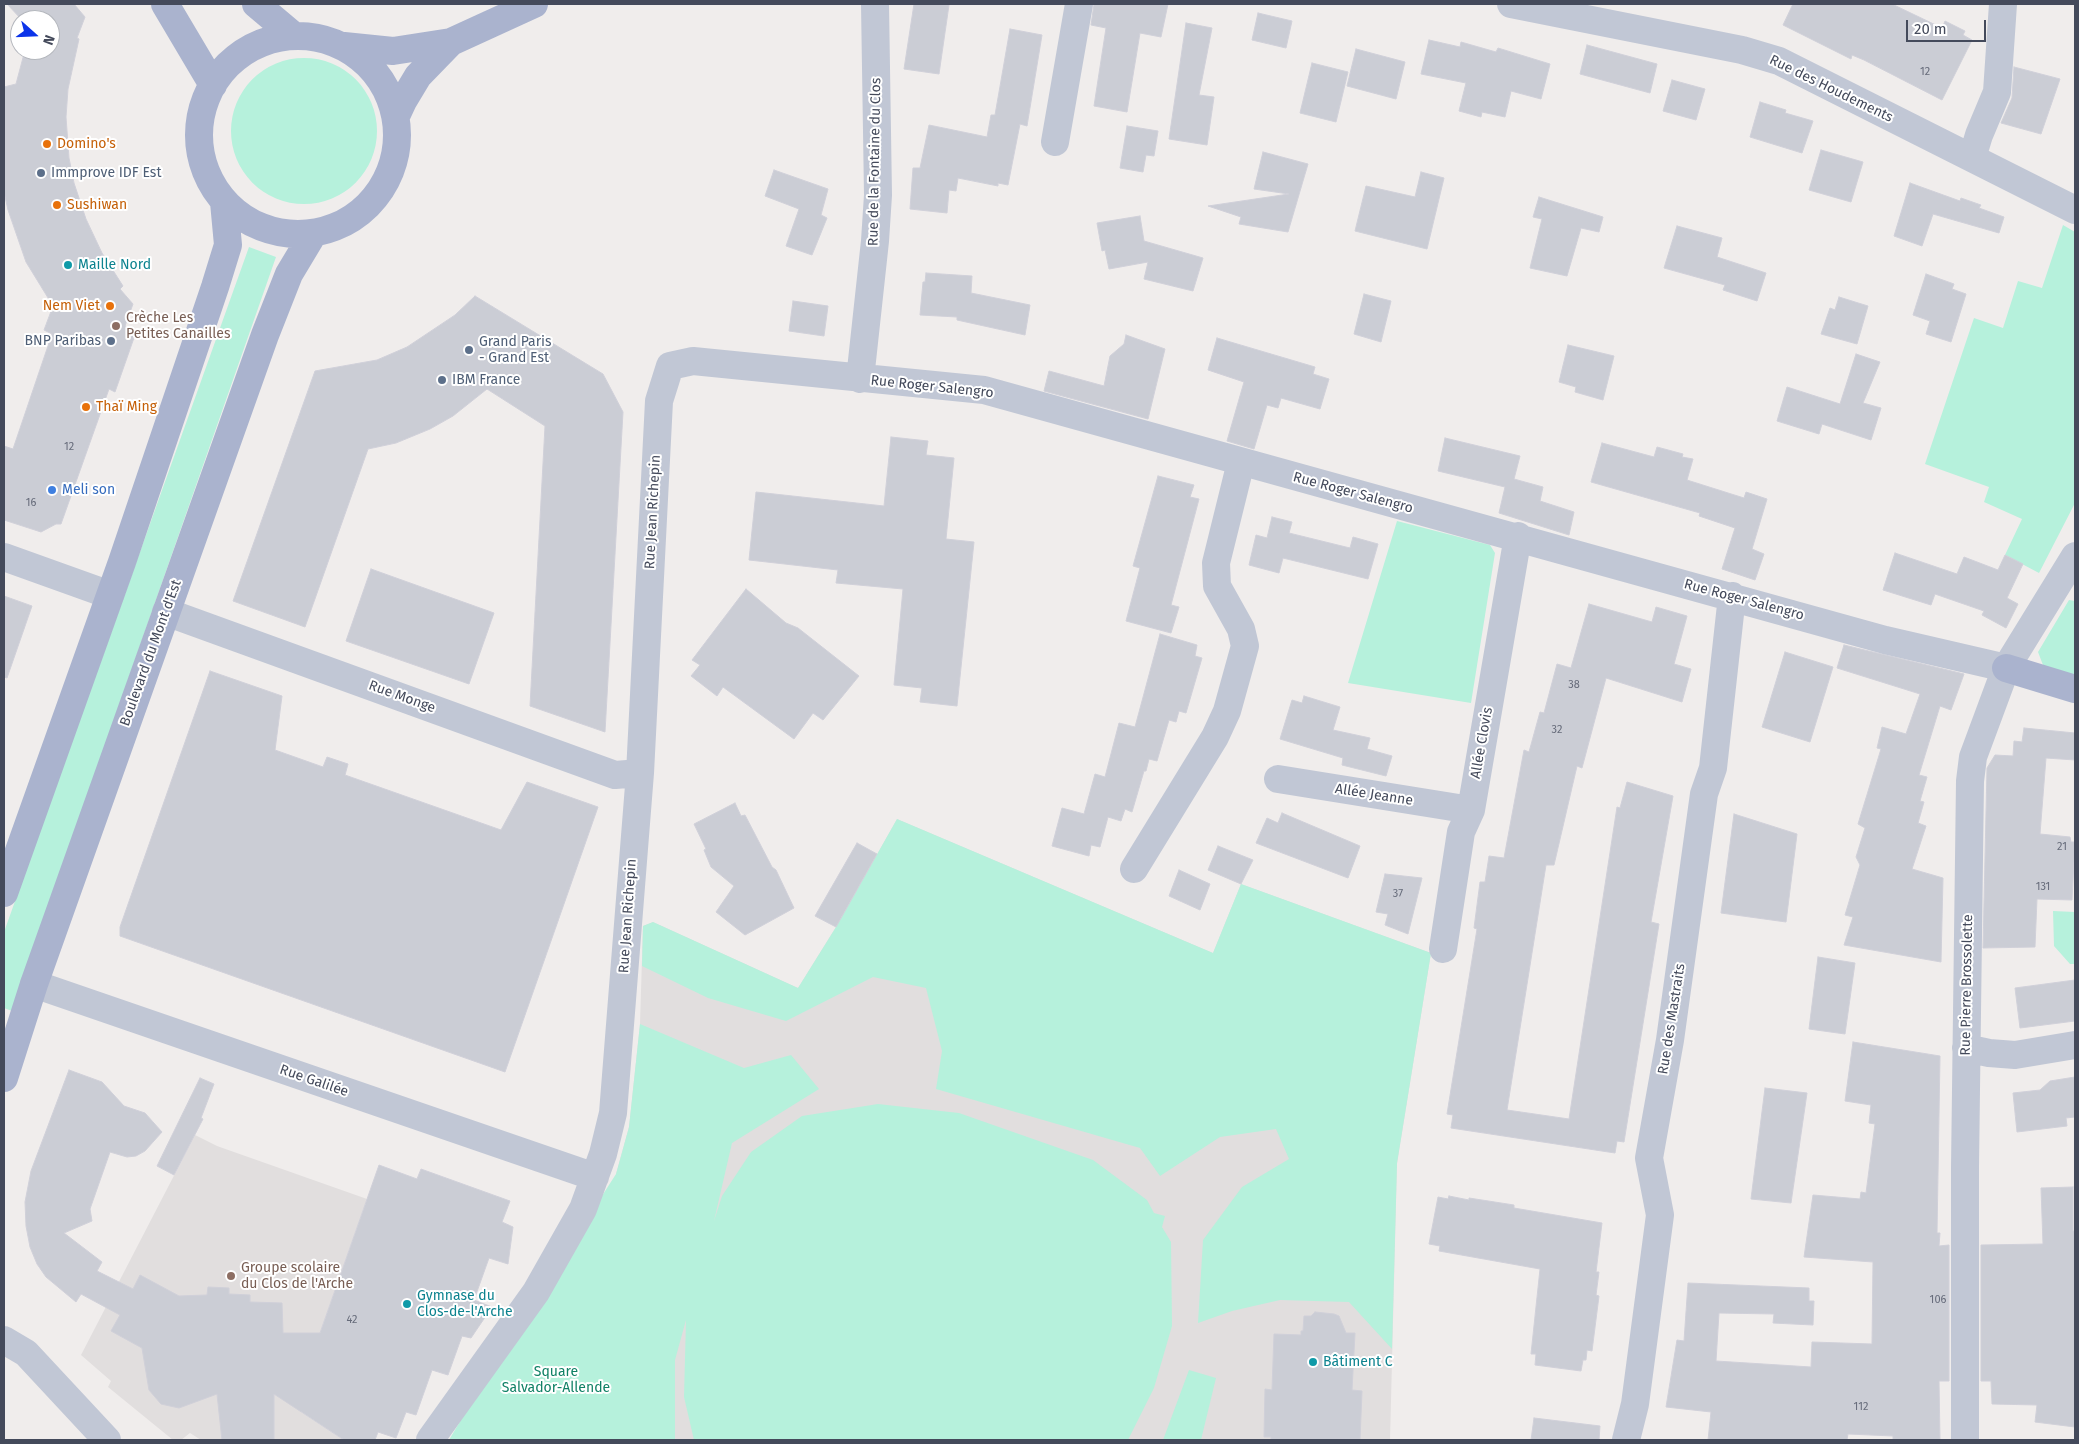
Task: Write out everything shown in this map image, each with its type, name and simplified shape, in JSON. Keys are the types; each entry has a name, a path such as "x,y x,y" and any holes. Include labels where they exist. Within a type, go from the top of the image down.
{"main road":[{"path":"165,4 213,85"},
{"path":"256,4 294,36"},
{"path":"342,46 368,64 386,88 396,116 397,148 388,179 369,205 344,224 313,234 281,234 250,222 224,202 208,176 199,145 201,114 213,85 234,60 262,42 294,36 319,38 342,46 393,51 451,42 534,4"},
{"path":"396,116 402,101 418,76 451,42"},
{"path":"4,893 110,595 228,245 224,202"},
{"name":"Boulevard du Mont d'Est","path":"4,1078 34,984 166,612 289,274 313,234"},
{"path":"2006,668 2075,689"}],"street":[{"name":"Rue de la Fontaine du Clos","path":"860,379 878,195 875,4"},
{"path":"1055,142 1079,4"},
{"name":"Rue des Houdements","path":"1511,4 1742,50 1779,61 2075,210"},
{"path":"1972,158 1979,135 1997,92 2002,4"},
{"name":"Rue Roger Salengro","path":"693,361 984,390 1241,462 1518,536 1885,640 2006,668"},
{"name":"Rue Jean Richepin","path":"430,1440 536,1292 583,1209 603,1154 613,1113 640,773 659,402 670,366 693,361"},
{"path":"1134,869 1215,737 1227,711 1245,646 1241,629 1217,586 1216,563 1241,462"},
{"name":"Allée Clovis","path":"1443,949 1461,832 1471,810 1518,536"},
{"name":"Rue Pierre Brossolette","path":"1965,1440 1966,1048 1970,781 1973,757 2006,668 2075,556"},
{"path":"4,557 110,595"},
{"name":"Rue des Mastraits","path":"1626,1440 1635,1404 1660,1215 1649,1158 1670,1040 1704,794 1713,768 1732,596"},
{"name":"Rue Monge","path":"166,612 615,775 640,773"},
{"name":"Allée Jeanne","path":"1278,779 1471,810"},
{"name":"Rue Galilée","path":"34,984 595,1178"},
{"path":"1966,1048 1989,1053 2015,1055 2075,1045"},
{"path":"4,1340 26,1353 107,1440"}],"shaded area":[{"path":"897,819 1213,953 1241,884 1431,953 1397,1164 1390,1440 608,1440 616,1174 629,1127 640,1024 643,926 653,922 798,988 836,927"},
{"name":"Groupe scolaire du Clos de l'Arche","path":"195,1135 217,1146 367,1199 313,1353 301,1412 344,1440 201,1440 190,1433 181,1440 173,1440 108,1387 111,1381 81,1355"}],"green space":[{"path":"304,58 332,63 356,79 372,103 377,131 372,159 356,183 332,199 304,204 276,199 252,183 236,159 231,131 236,103 252,79 276,63"},
{"path":"2063,225 2075,232 2075,503 2039,573 2005,555 2022,519 1984,502 1989,487 1925,464 1974,318 2003,328 2018,281 2042,288"},
{"path":"249,247 276,257 12,1011 4,1008 4,932"},
{"path":"1397,521 1490,545 1495,553 1471,703 1348,683"},
{"path":"2069,600 2075,601 2075,675 2057,672 2043,665 2038,652"},
{"path":"897,819 1213,953 1241,884 1431,953 1397,1163 1392,1349 1349,1302 1280,1300 1232,1311 1198,1323 1203,1240 1242,1187 1289,1159 1276,1129 1220,1137 1160,1176 1140,1148 936,1089 942,1051 926,988 873,977 786,1021 708,998 642,966 643,926 653,922 798,988 836,927"},
{"path":"2053,911 2075,912 2075,964 2070,964 2054,946"},
{"name":"Square Salvador-Allende","path":"640,1024 744,1068 791,1055 819,1089 732,1143 714,1221 722,1196 751,1152 802,1116 878,1104 959,1113 1093,1160 1147,1200 1154,1213 1165,1216 1162,1227 1171,1242 1172,1326 1154,1388 1128,1440 694,1440 684,1397 686,1320 675,1360 675,1440 449,1440 490,1371 616,1174 629,1127"},
{"path":"1189,1370 1216,1378 1201,1440 1163,1440"}],"building":[{"name":"Maille Nord","path":"7,4 74,4 85,17 77,38 79,39 68,89 66,117 69,158 74,183 86,219 102,253 123,286 120,289 133,304 125,326 131,328 129,332 135,335 115,392 109,389 61,524 56,524 41,532 4,520 4,446 13,449 52,334 44,330 53,306 26,262 8,210 4,192 4,87 16,84 22,60 60,60 60,10 13,10"},
{"path":"914,4 949,5 939,74 904,69"},
{"path":"1094,4 1168,4 1161,37 1140,33 1127,112 1094,106 1106,28 1091,25"},
{"path":"1793,4 1892,4 1942,28 1945,21 1965,31 1963,35 1972,40 1942,100 1864,60 1852,55 1851,59 1783,25"},
{"path":"1258,13 1292,21 1286,48 1252,40"},
{"path":"1186,23 1212,28 1199,95 1214,97 1207,145 1169,139"},
{"path":"1010,29 1042,35 1027,126 1020,124 1008,185 998,183 998,186 958,178 956,191 949,190 947,213 910,209 913,168 920,168 929,125 987,137 991,115 995,115"},
{"path":"1429,40 1460,47 1461,42 1496,52 1498,48 1550,64 1541,99 1511,91 1505,117 1482,112 1481,117 1459,111 1466,83 1421,74"},
{"path":"1587,45 1657,64 1650,93 1580,74"},
{"path":"1356,49 1405,62 1396,99 1347,86"},
{"path":"1312,63 1348,72 1336,122 1300,113"},
{"path":"2014,67 2060,79 2041,134 2001,123 2012,98"},
{"path":"1672,80 1705,89 1696,120 1663,111"},
{"path":"1760,102 1786,110 1785,113 1813,121 1802,153 1750,137"},
{"path":"1127,126 1158,131 1154,156 1146,155 1143,172 1120,168"},
{"path":"1821,150 1863,162 1851,202 1809,190"},
{"path":"1263,152 1308,164 1288,232 1239,224 1241,217 1208,206 1289,194 1254,189"},
{"path":"774,170 828,189 821,215 827,218 812,255 786,246 799,209 765,196"},
{"path":"1421,172 1444,178 1427,249 1355,231 1366,186 1415,197"},
{"path":"1910,183 1960,201 1961,198 1981,205 1979,208 2004,217 1999,233 1933,214 1922,246 1894,236"},
{"path":"1539,197 1603,217 1599,232 1581,228 1567,276 1530,268 1542,219 1533,217"},
{"path":"1140,216 1144,241 1203,258 1193,291 1144,279 1148,262 1109,269 1105,250 1102,251 1097,223"},
{"path":"1677,226 1722,238 1717,257 1766,273 1757,301 1723,290 1725,285 1664,268"},
{"path":"926,273 972,276 971,293 1030,305 1025,335 957,320 957,317 920,315 923,282 925,282"},
{"path":"1926,274 1954,284 1952,289 1966,294 1951,342 1926,334 1930,321 1913,315"},
{"path":"1364,294 1391,301 1381,342 1354,334"},
{"path":"475,296 603,374 623,412 605,732 530,706 545,426 487,389 453,416 430,429 396,443 368,449 305,627 233,601 315,371 377,360 407,347 455,315"},
{"path":"1839,297 1868,306 1857,344 1821,334 1830,308 1835,310"},
{"path":"793,301 828,306 824,336 789,331"},
{"path":"1126,335 1165,349 1148,419 1044,391 1049,371 1104,386 1110,356 1124,344"},
{"path":"1217,338 1315,367 1313,374 1329,379 1320,409 1281,398 1278,408 1267,405 1254,449 1227,441 1244,382 1208,370"},
{"path":"1568,345 1614,356 1603,400 1575,392 1576,387 1559,382"},
{"path":"1856,354 1880,362 1863,403 1881,408 1871,440 1822,424 1819,434 1777,421 1787,387 1840,404"},
{"path":"891,437 928,441 926,455 954,458 946,539 974,542 957,706 920,702 922,688 894,685 903,589 836,583 838,570 749,560 756,492 884,506"},
{"path":"1445,438 1520,456 1514,479 1543,487 1540,501 1574,512 1569,535 1499,513 1505,487 1438,471"},
{"path":"1602,443 1654,457 1657,447 1683,454 1682,457 1693,459 1687,480 1744,498 1746,492 1767,499 1752,549 1764,554 1755,580 1722,569 1735,528 1699,516 1700,513 1591,482"},
{"path":"1158,476 1194,485 1190,497 1199,499 1171,605 1179,607 1171,633 1126,621 1140,568 1133,566"},
{"path":"1272,517 1292,522 1289,533 1350,548 1353,537 1378,544 1368,579 1283,558 1279,573 1249,565 1256,535 1267,538"},
{"path":"1895,553 1957,574 1964,557 1998,570 2005,555 2023,564 2007,598 2018,604 2006,628 1982,615 1984,611 1935,594 1931,605 1883,590"},
{"path":"371,569 494,613 469,684 346,641"},
{"path":"746,589 786,623 798,628 859,676 823,720 813,713 794,739 723,687 717,696 691,676 700,665 692,660"},
{"path":"4,596 32,606 7,678 4,677"},
{"path":"1589,604 1652,622 1656,607 1687,616 1674,664 1691,669 1682,702 1606,678 1582,768 1577,766 1554,865 1546,865 1507,1110 1569,1119 1617,807 1620,808 1627,782 1673,796 1651,922 1659,924 1624,1142 1617,1141 1615,1153 1451,1128 1453,1115 1447,1114 1477,929 1474,928 1480,882 1485,882 1489,856 1504,858 1524,750 1529,752 1540,712 1544,713 1557,664 1571,668"},
{"path":"1160,634 1197,645 1195,656 1202,658 1186,713 1179,711 1176,722 1169,720 1157,761 1149,759 1146,771 1144,771 1132,812 1125,809 1121,821 1108,817 1100,847 1091,845 1089,856 1052,846 1062,808 1084,814 1095,774 1105,777 1119,723 1135,727"},
{"path":"1844,645 1964,674 1951,710 1940,706 1919,775 1927,777 1920,801 1924,802 1918,823 1926,826 1912,869 1943,878 1941,962 1844,945 1853,917 1845,915 1860,865 1856,857 1865,828 1858,824 1881,749 1877,748 1882,727 1906,734 1920,694 1837,668"},
{"path":"1785,652 1833,667 1810,742 1762,727"},
{"path":"210,671 282,696 275,750 323,767 327,757 348,764 345,775 501,830 527,782 598,807 505,1072 120,936 120,927"},
{"path":"1304,696 1340,707 1333,730 1370,738 1367,749 1392,756 1386,776 1342,765 1343,758 1280,739 1292,700 1302,703"},
{"path":"2024,728 2075,733 2075,760 2046,758 2040,834 2070,837 2071,842 2075,842 2072,900 2037,899 2035,947 1983,948 1987,768 1995,755 2013,756 2014,741 2022,742"},
{"path":"735,803 741,816 745,815 772,867 776,870 794,908 745,935 716,912 734,886 711,867 704,850 706,849 694,824"},
{"path":"1282,813 1360,846 1348,878 1256,843 1267,818 1278,823"},
{"path":"1734,814 1797,834 1786,922 1721,913"},
{"path":"857,843 877,854 836,927 815,916"},
{"path":"1218,846 1253,860 1241,884 1208,870"},
{"path":"1179,870 1210,884 1200,910 1169,896"},
{"path":"1385,874 1422,878 1408,934 1385,925 1388,914 1376,912"},
{"path":"1818,957 1855,963 1845,1034 1809,1029"},
{"path":"2075,980 2075,1021 2020,1028 2015,988"},
{"path":"1853,1042 1940,1056 1937,1233 1940,1233 1939,1246 1949,1245 1949,1381 1939,1381 1940,1440 1893,1440 1893,1436 1848,1434 1847,1440 1708,1440 1711,1412 1666,1407 1677,1340 1684,1341 1688,1283 1809,1288 1809,1301 1814,1301 1813,1325 1773,1323 1774,1314 1719,1313 1716,1361 1811,1367 1812,1342 1872,1344 1873,1262 1804,1257 1813,1195 1860,1199 1861,1192 1866,1193 1875,1124 1869,1123 1871,1105 1845,1101"},
{"path":"69,1070 102,1082 124,1106 145,1113 162,1132 145,1151 136,1156 127,1157 110,1152 90,1209 92,1221 64,1233 102,1262 97,1271 133,1289 140,1275 179,1296 207,1295 208,1287 229,1288 229,1294 250,1295 250,1302 282,1303 283,1333 320,1333 379,1165 417,1179 421,1169 510,1201 502,1222 513,1227 508,1264 489,1258 474,1300 492,1307 471,1338 462,1336 448,1375 432,1370 416,1415 406,1412 396,1438 378,1432 375,1440 344,1440 274,1394 274,1440 222,1440 217,1394 179,1408 161,1404 149,1390 142,1348 111,1331 120,1315 81,1294 76,1302 46,1277 37,1264 30,1247 26,1226 25,1202 31,1171"},
{"path":"2075,1077 2075,1117 2066,1118 2067,1126 2017,1132 2013,1093 2040,1090 2050,1081"},
{"path":"200,1078 214,1084 201,1118 203,1119 174,1175 157,1166"},
{"path":"1765,1088 1807,1093 1791,1203 1751,1199"},
{"path":"2073,1187 2073,1231 2075,1231 2075,1427 2035,1422 2037,1405 1992,1404 1991,1381 1981,1381 1981,1245 2043,1244 2041,1188"},
{"path":"1449,1196 1514,1205 1514,1208 1602,1223 1596,1272 1599,1272 1596,1295 1599,1296 1592,1351 1587,1350 1586,1360 1583,1360 1581,1371 1535,1365 1536,1354 1531,1354 1540,1269 1439,1251 1440,1246 1429,1244 1438,1197 1448,1199"},
{"name":"Bâtiment C","path":"1315,1312 1339,1316 1346,1333 1355,1333 1352,1390 1362,1391 1360,1439 1271,1440 1271,1437 1264,1437 1265,1389 1272,1390 1274,1334 1301,1335 1304,1316 1311,1316"},
{"path":"1534,1418 1600,1426 1599,1440 1531,1440"}],"place":[{"name":"Domino's","path":"47,144"},
{"name":"Immprove IDF Est","path":"41,173"},
{"name":"Sushiwan","path":"57,205"},
{"name":"Maille Nord","path":"68,265"},
{"name":"Nem Viet","path":"110,306"},
{"name":"Crèche Les Petites Canailles","path":"116,326"},
{"name":"BNP Paribas","path":"111,341"},
{"name":"Grand Paris - Grand Est","path":"469,350"},
{"name":"IBM France","path":"442,380"},
{"name":"Thaï Ming","path":"86,407"},
{"name":"Meli son","path":"52,490"},
{"name":"Groupe scolaire du Clos de l'Arche","path":"231,1276"},
{"name":"Gymnase du Clos-de-l'Arche","path":"407,1304"},
{"name":"Bâtiment C","path":"1313,1362"}]}
